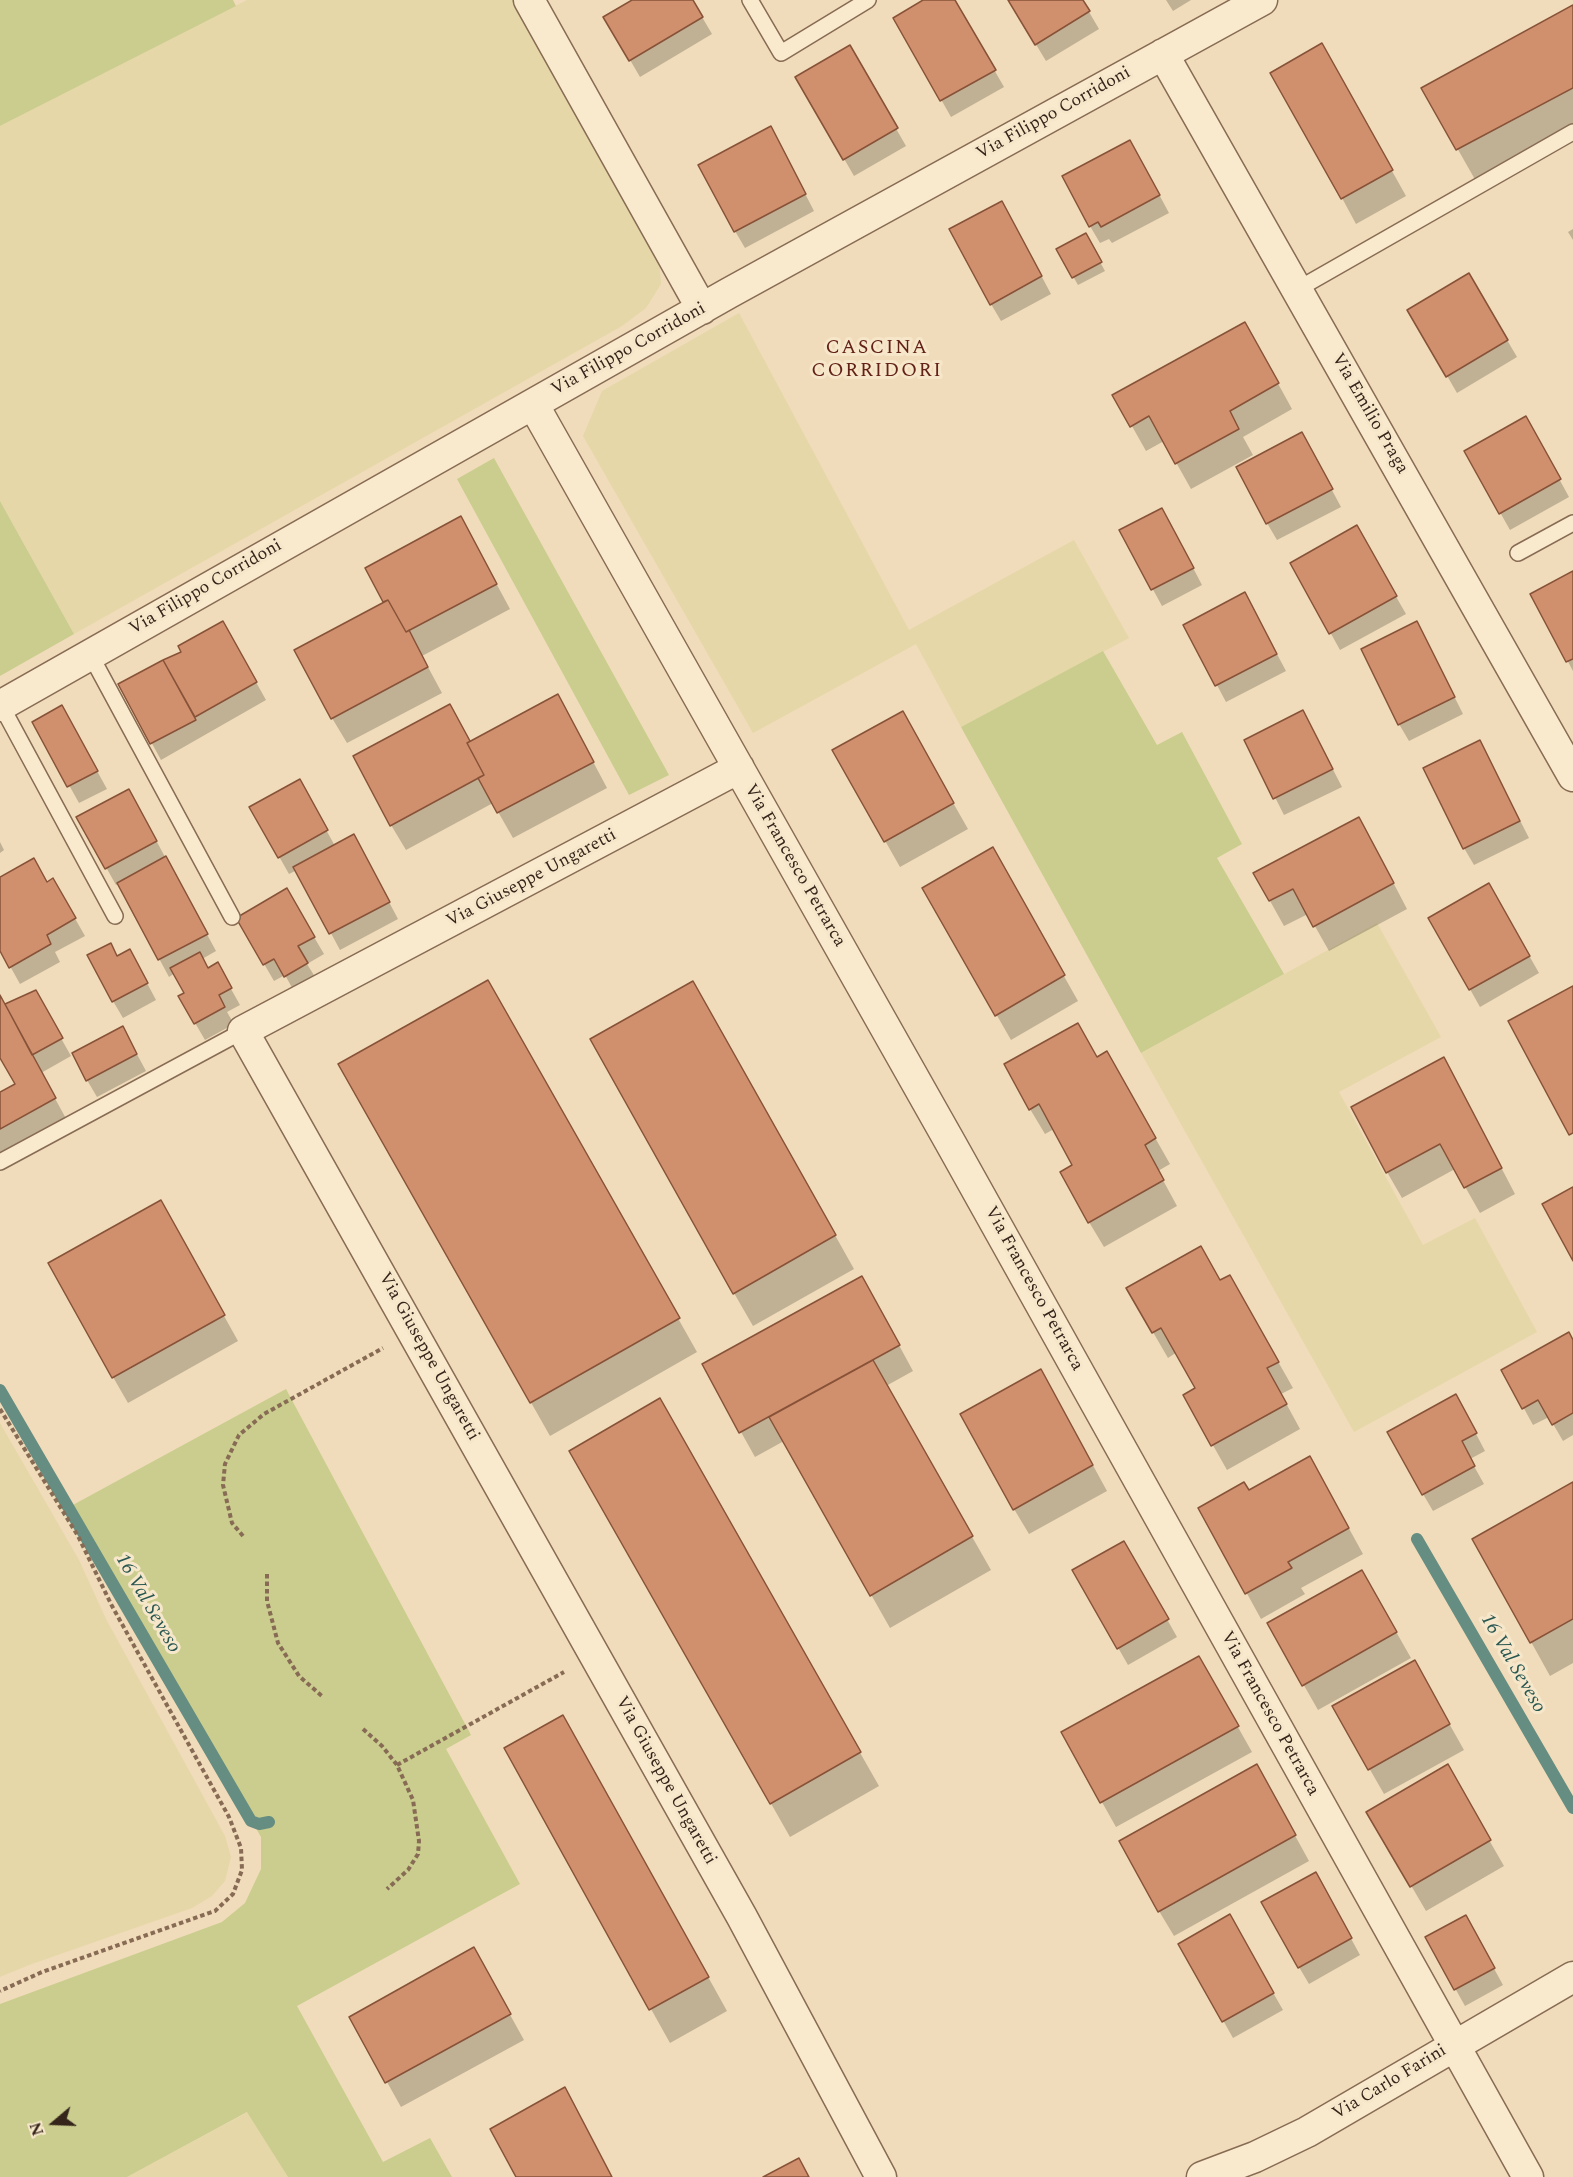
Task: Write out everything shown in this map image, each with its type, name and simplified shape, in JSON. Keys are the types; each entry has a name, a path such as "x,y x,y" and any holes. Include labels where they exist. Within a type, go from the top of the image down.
{"street":[{"path":"529,0 702,309"},
{"name":"Via Filippo Corridoni","path":"1,705 702,309 1262,0"},
{"name":"Via Emilio Praga","path":"1163,54 1573,776"},
{"name":"Via Francesco Petrarca","path":"533,404 1129,1461 1528,2177"},
{"name":"Via Giuseppe Ungaretti","path":"739,768 243,1031 741,1917 881,2177"},
{"name":"Via Carlo Farini","path":"1202,2177 1232,2172 1307,2132 1573,1977"}],"lane":[{"path":"750,0 781,53 868,0"},
{"path":"1298,289 1573,132"},
{"path":"1518,553 1573,524"},
{"path":"90,654 232,917"},
{"path":"1,705 115,916"},
{"path":"0,1162 243,1031"}],"path":[{"path":"243,1536 232,1523 223,1485 225,1464 239,1435 264,1414 414,1332"},
{"path":"0,1409 78,1536 112,1606 229,1818 241,1848 242,1870 233,1894 215,1911 42,1972 0,1991"},
{"path":"267,1574 267,1600 278,1643 298,1676 323,1697"},
{"path":"397,1765 594,1655"},
{"path":"363,1729 382,1746 397,1765 413,1800 419,1841 413,1863 387,1889"}],"shaded area":[{"path":"247,0 515,0 659,257 661,284 646,308 622,326 74,634 0,501 0,126"},
{"path":"739,313 909,630 1074,540 1129,638 961,727 916,644 753,733 583,436 602,391"},
{"path":"1377,923 1441,1037 1339,1092 1423,1245 1475,1218 1537,1332 1354,1432 1141,1053"},
{"path":"0,1423 79,1560 106,1619 225,1836 231,1857 225,1881 212,1896 192,1908 0,1977"},
{"path":"248,2112 288,2177 127,2177"}],"green space":[{"path":"0,0 233,0 236,6 0,126"},
{"path":"494,458 669,775 629,795 457,479"},
{"path":"0,501 74,634 0,676"},
{"path":"1103,651 1157,745 1182,732 1242,844 1217,858 1284,974 1141,1053 961,727"},
{"path":"286,1389 471,1735 446,1749 520,1884 297,2006 383,2162 430,2138 452,2177 288,2177 247,2112 127,2177 0,2177 0,2004 222,1922 245,1903 261,1869 261,1837 71,1506"}],"building":[{"path":"632,0 693,0 703,17 629,61 603,17"},
{"path":"923,0 955,0 996,70 940,101 893,18"},
{"path":"1008,0 1083,0 1090,11 1035,45"},
{"path":"1573,5 1573,88 1456,150 1421,88"},
{"path":"1322,43 1393,170 1341,199 1270,73"},
{"path":"850,45 898,128 843,160 795,77"},
{"path":"771,126 806,194 734,232 698,165"},
{"path":"1130,140 1160,195 1101,227 1098,222 1089,227 1062,176"},
{"path":"1002,201 1042,276 990,305 949,229"},
{"path":"1086,233 1102,262 1072,278 1056,249"},
{"path":"1469,273 1508,340 1446,377 1407,310"},
{"path":"1245,322 1279,383 1230,411 1239,429 1175,464 1149,416 1130,427 1112,395"},
{"path":"1526,416 1561,479 1499,514 1464,451"},
{"path":"1302,432 1333,489 1266,524 1236,467"},
{"path":"1162,508 1194,568 1151,590 1119,530"},
{"path":"461,516 497,584 406,632 388,600 383,602 365,568"},
{"path":"1357,525 1397,596 1329,634 1290,563"},
{"path":"1573,571 1573,659 1566,662 1530,594"},
{"path":"1245,592 1277,654 1215,686 1183,625"},
{"path":"388,600 406,632 409,630 428,667 331,719 294,650"},
{"path":"223,621 257,682 195,717 163,660 181,652 178,646"},
{"path":"1417,621 1455,697 1398,725 1361,649"},
{"path":"163,660 196,720 150,744 118,684"},
{"path":"558,694 594,762 497,813 478,778 484,775 467,743"},
{"path":"450,704 470,741 467,743 484,775 390,826 353,756"},
{"path":"62,705 98,771 67,787 32,722"},
{"path":"1303,710 1333,769 1273,799 1244,740"},
{"path":"903,711 954,803 884,842 832,750"},
{"path":"1480,740 1520,821 1463,849 1423,768"},
{"path":"300,779 328,830 278,858 249,807"},
{"path":"129,789 157,841 105,869 76,817"},
{"path":"1359,817 1394,883 1313,927 1293,889 1269,901 1253,873"},
{"path":"354,834 390,902 329,934 293,867"},
{"path":"993,847 1065,975 995,1016 922,888"},
{"path":"166,856 208,934 158,960 117,883"},
{"path":"34,858 47,882 53,878 76,918 47,935 51,944 9,968 0,951 0,877"},
{"path":"1489,883 1530,956 1469,990 1428,918"},
{"path":"287,888 315,937 298,946 308,963 284,977 274,959 263,965 236,918"},
{"path":"111,943 117,956 130,949 148,983 112,1002 87,955"},
{"path":"200,952 208,968 218,962 232,988 219,995 225,1007 194,1024 178,996 184,993 170,968"},
{"path":"488,980 680,1318 530,1403 338,1064"},
{"path":"693,981 836,1235 733,1294 590,1039"},
{"path":"1573,986 1573,1133 1569,1135 1508,1021"},
{"path":"36,990 63,1038 32,1055 5,1004"},
{"path":"0,995 56,1098 0,1129 0,1092 15,1084 0,1058"},
{"path":"1078,1023 1097,1057 1107,1051 1156,1138 1145,1145 1164,1180 1088,1223 1060,1172 1072,1165 1039,1104 1029,1110 1004,1064"},
{"path":"123,1026 137,1054 86,1081 72,1053"},
{"path":"1444,1057 1502,1168 1464,1188 1440,1144 1386,1173 1351,1107"},
{"path":"1573,1187 1573,1261 1542,1204"},
{"path":"161,1200 225,1315 112,1378 48,1263"},
{"path":"1201,1246 1220,1280 1230,1275 1279,1362 1267,1368 1287,1404 1211,1446 1183,1395 1195,1388 1161,1328 1152,1333 1126,1288"},
{"path":"862,1276 900,1345 739,1433 702,1364"},
{"path":"1569,1332 1573,1340 1573,1413 1552,1425 1538,1400 1522,1409 1501,1370"},
{"path":"873,1360 973,1536 870,1596 769,1417"},
{"path":"1041,1369 1093,1465 1013,1510 960,1414"},
{"path":"1456,1394 1477,1433 1462,1441 1475,1466 1422,1495 1387,1432"},
{"path":"660,1398 861,1752 770,1804 569,1451"},
{"path":"1310,1456 1349,1528 1288,1562 1292,1568 1245,1594 1198,1508 1244,1482 1249,1490"},
{"path":"1573,1482 1573,1619 1530,1643 1472,1539"},
{"path":"1124,1541 1169,1619 1117,1649 1072,1570"},
{"path":"1362,1570 1397,1632 1302,1686 1267,1623"},
{"path":"1199,1656 1239,1726 1100,1803 1061,1732"},
{"path":"1415,1660 1450,1724 1368,1770 1332,1706"},
{"path":"563,1715 709,1977 649,2010 504,1748"},
{"path":"1257,1764 1296,1835 1158,1912 1119,1841"},
{"path":"1448,1764 1491,1840 1410,1887 1366,1812"},
{"path":"1316,1872 1352,1938 1298,1968 1261,1902"},
{"path":"1230,1914 1274,1993 1222,2022 1178,1944"},
{"path":"1466,1915 1495,1968 1454,1990 1425,1937"},
{"path":"474,1947 511,2014 385,2083 349,2017"},
{"path":"565,2087 612,2177 516,2177 490,2129"},
{"path":"799,2158 809,2177 763,2177"}],"waterway":[{"name":"16 Val Seveso","path":"0,1390 251,1821 259,1824 269,1822"},
{"name":"16 Val Seveso","path":"1417,1539 1573,1808"}],"district":[{"name":"CASCINA CORRIDORI","path":"877,360"}]}
